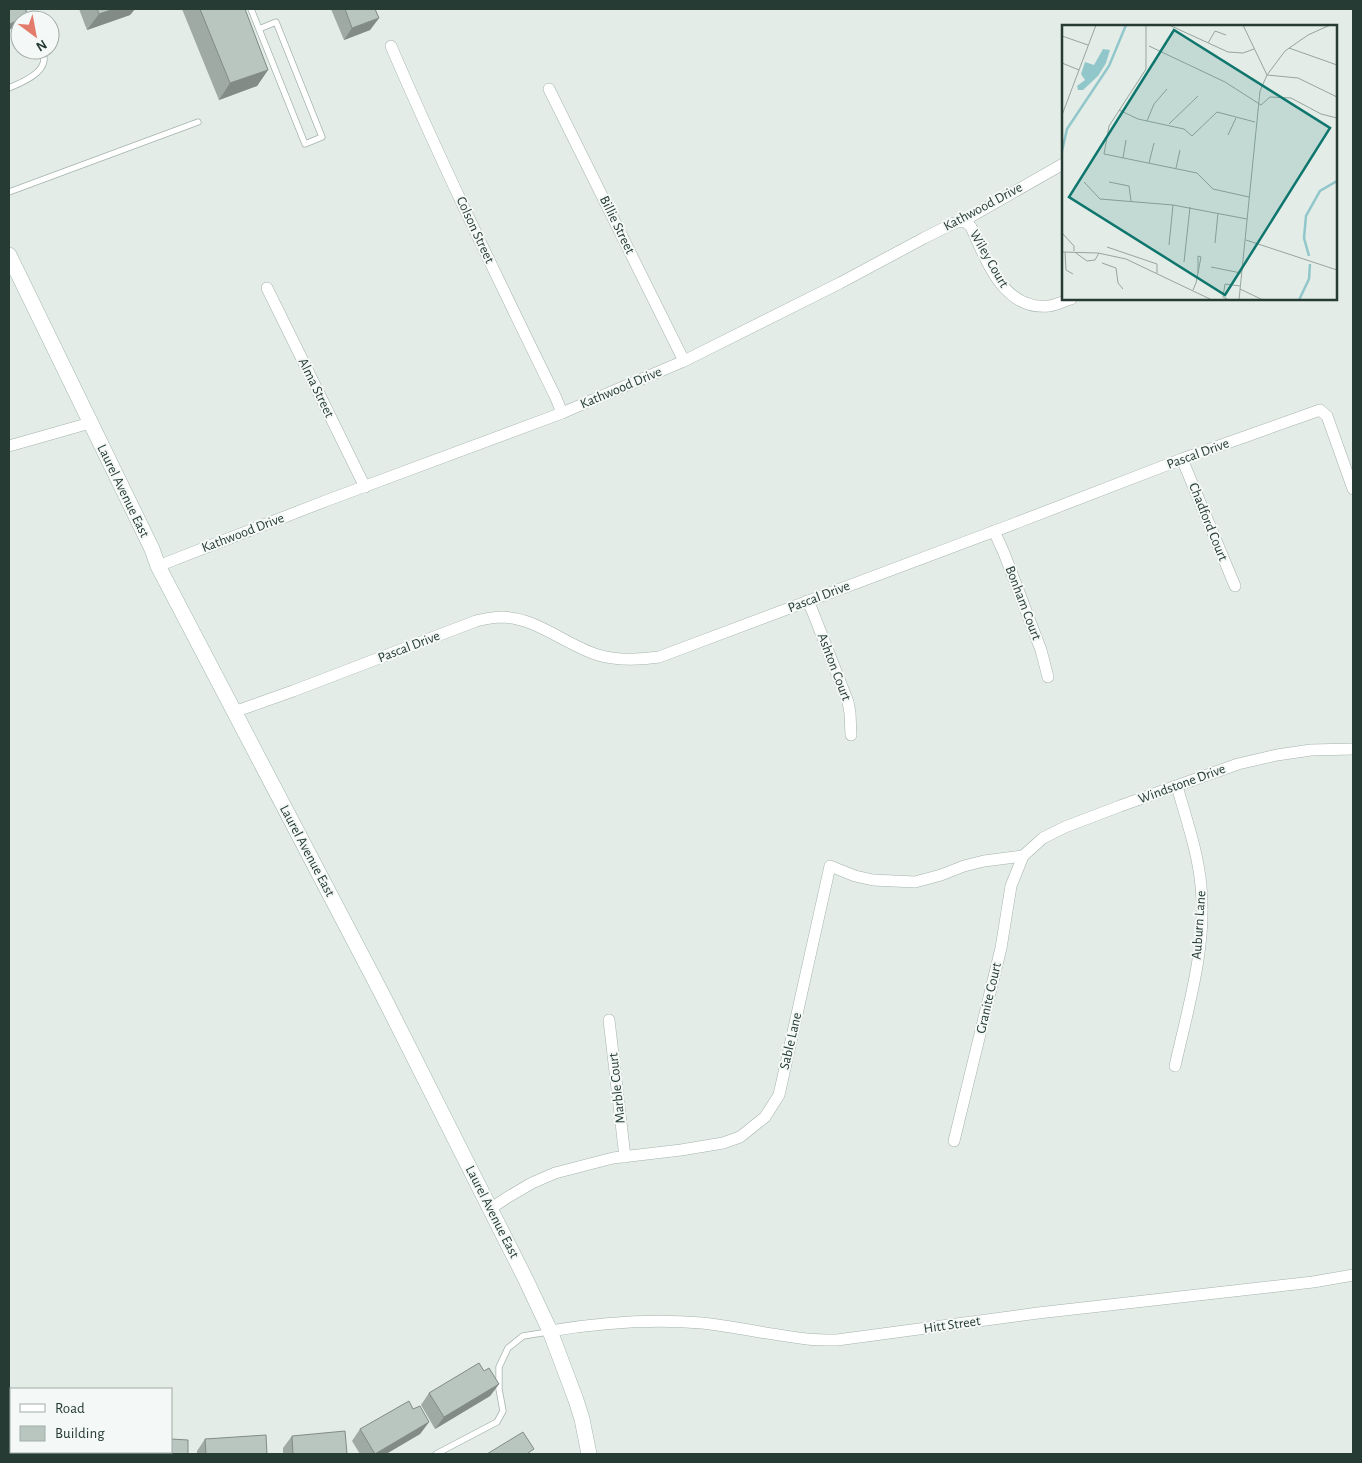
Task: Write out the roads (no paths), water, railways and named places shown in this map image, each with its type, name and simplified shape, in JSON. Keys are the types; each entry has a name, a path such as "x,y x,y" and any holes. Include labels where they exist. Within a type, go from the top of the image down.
{"street":[{"name":"Colson Street","path":"391,46 422,118 562,413"},
{"name":"Billie Street","path":"549,89 684,361"},
{"name":"Kathwood Drive","path":"158,566 319,503 562,413 684,361 840,283 924,238 954,223 963,221 1062,165"},
{"name":"Wiley Court","path":"963,221 971,227 999,282 1012,296 1026,304 1036,306 1048,306 1068,300"},
{"name":"Laurel Avenue East","path":"9,255 152,549 158,566 382,994 526,1280 550,1331 576,1400 589,1454"},
{"name":"Alma Street","path":"267,288 365,487"},
{"name":"Pascal Drive","path":"234,712 476,621 492,617 504,617 535,625 577,647 597,655 619,660 659,657 1182,459 1320,410 1326,416 1353,489"},
{"path":"9,446 90,423"},
{"name":"Chadford Court","path":"1182,459 1235,586"},
{"name":"Bonham Court","path":"994,531 1004,552 1041,650 1048,677"},
{"name":"Ashton Court","path":"807,601 848,702 851,735"},
{"name":"Windstone Drive","path":"1023,856 1043,838 1065,827 1238,764 1277,754 1310,750 1353,749"},
{"name":"Auburn Lane","path":"1175,1066 1198,954 1202,921 1202,887 1198,860 1177,786"},
{"name":"Sable Lane","path":"490,1209 508,1196 555,1173 625,1157 723,1143 740,1137 765,1117 779,1095 830,866 855,876 874,880 915,882 977,863 1023,856"},
{"name":"Granite Court","path":"954,1141 1001,948 1011,886 1023,856"},
{"name":"Marble Court","path":"609,1020 625,1157"},
{"name":"Hitt Street","path":"550,1331 577,1326 681,1322 809,1340 837,1340 1038,1313 1313,1282 1353,1275"}],"lane":[{"path":"251,9 304,144 322,136 276,22 259,29"},
{"path":"9,88 29,80 37,74 42,60"},
{"path":"9,192 198,122"},
{"path":"436,1454 497,1422 503,1410 498,1389 499,1367 508,1348 523,1336 550,1331"}]}
